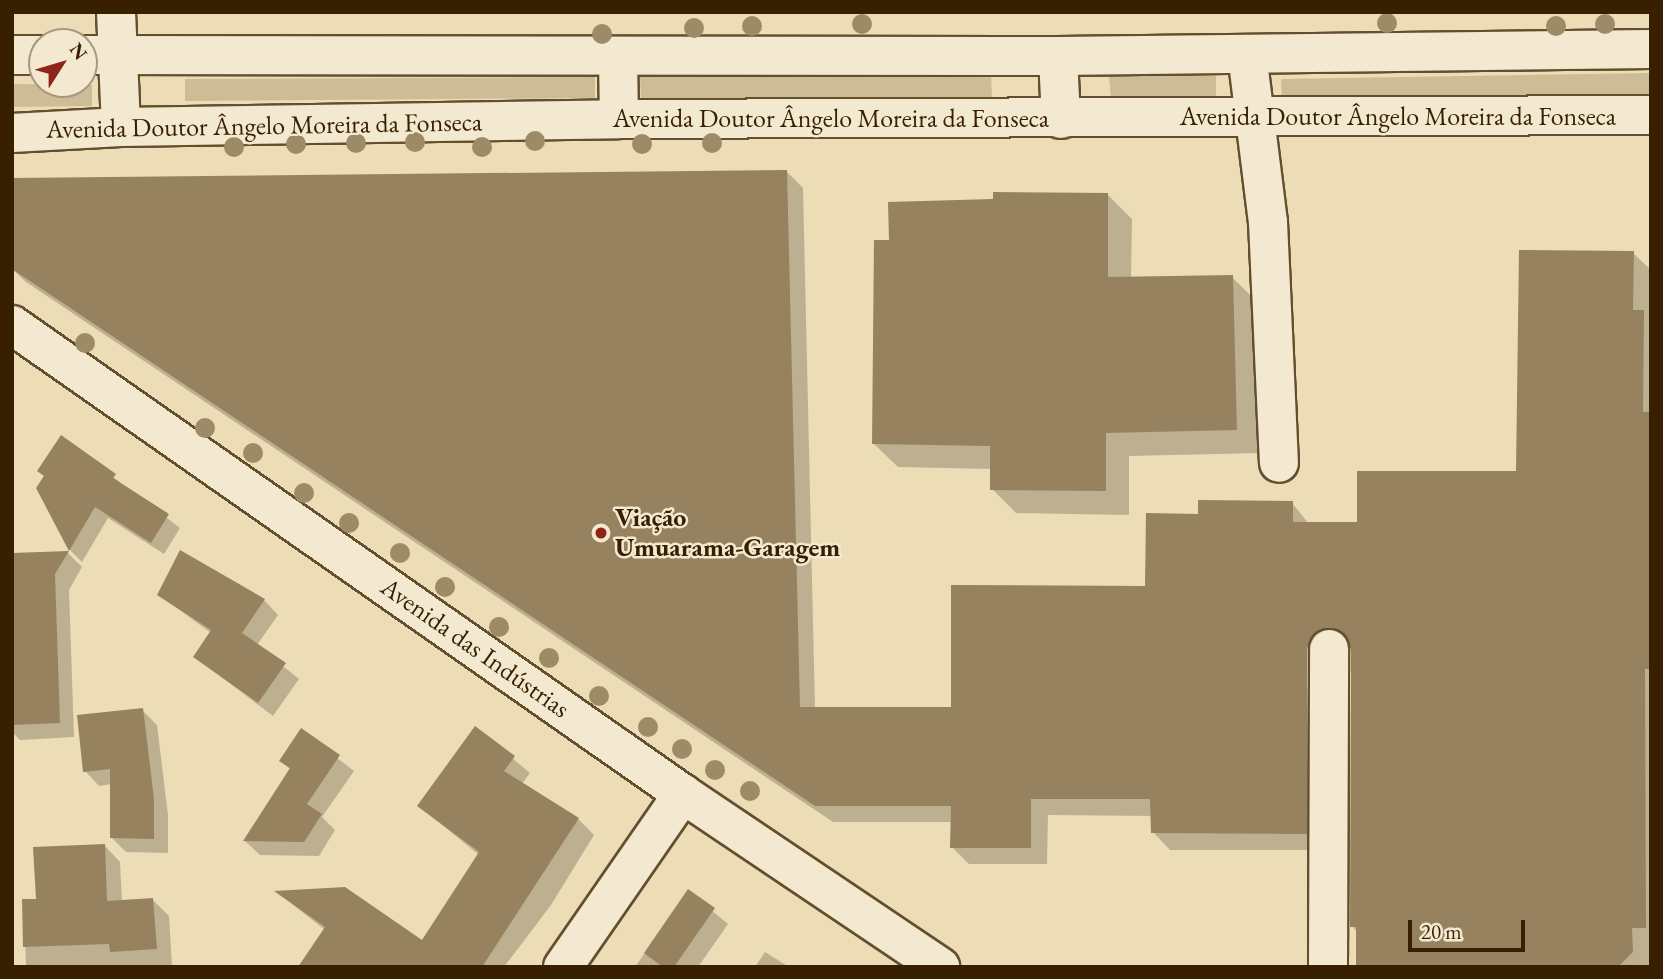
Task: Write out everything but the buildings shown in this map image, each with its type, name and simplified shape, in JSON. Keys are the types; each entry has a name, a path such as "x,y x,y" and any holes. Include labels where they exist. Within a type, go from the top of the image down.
{"street":[{"path":"116,12 100,55 121,127"},
{"path":"100,55 1058,56 1651,49"},
{"path":"1247,54 1268,222 1279,463"},
{"path":"618,56 619,119"},
{"path":"1058,56 1061,119"},
{"name":"Avenida Doutor Ângelo Moreira da Fonseca","path":"12,133 121,127 619,119 1651,115"},
{"name":"Avenida das Indústrias","path":"12,325 683,794 940,967"},
{"path":"1328,967 1329,649"},
{"path":"563,967 683,794"}],"shaded area":[{"path":"1651,73 1651,96 1282,102 1281,79"},
{"path":"991,75 992,97 641,100 640,76"},
{"path":"1109,76 1216,76 1216,96 1111,98"},
{"path":"595,77 595,98 185,101 185,79"},
{"path":"12,84 28,84 28,98 92,98 92,106 12,107"}],"place":[{"name":"Viação Umuarama-Garagem","path":"601,533"}]}
